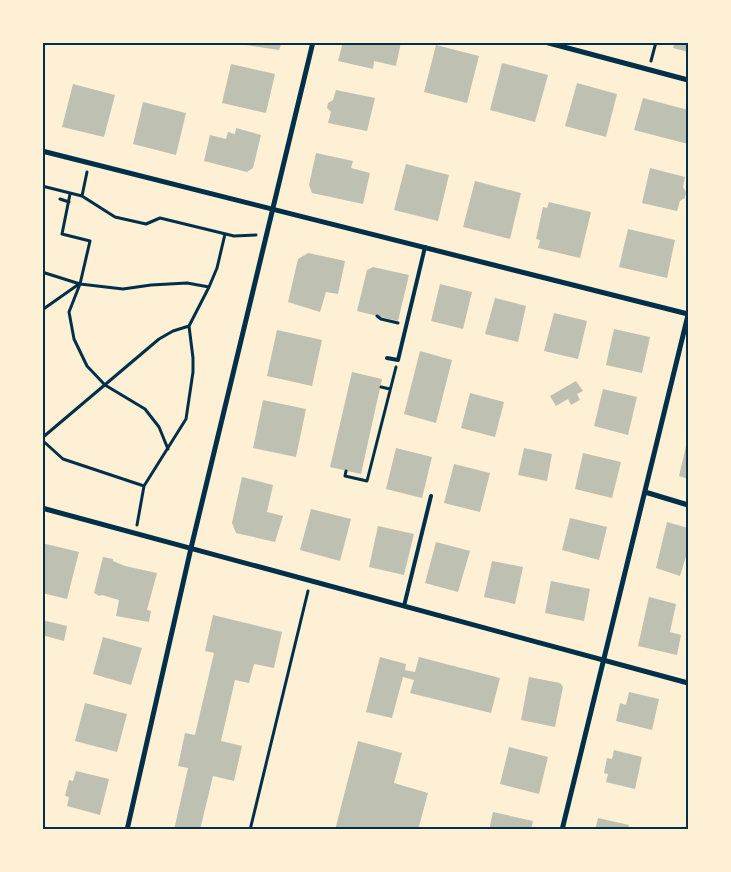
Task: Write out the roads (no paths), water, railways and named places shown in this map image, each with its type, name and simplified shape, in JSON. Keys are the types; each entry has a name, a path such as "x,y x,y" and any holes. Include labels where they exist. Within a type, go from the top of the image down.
{"street":[{"path":"127,830 191,548 313,42"},
{"path":"545,42 688,80"},
{"path":"42,151 688,314 562,830"},
{"path":"645,492 688,505"},
{"path":"42,508 688,683"}],"lane":[{"path":"387,358 398,360 425,247"},
{"path":"404,606 431,496"}]}
